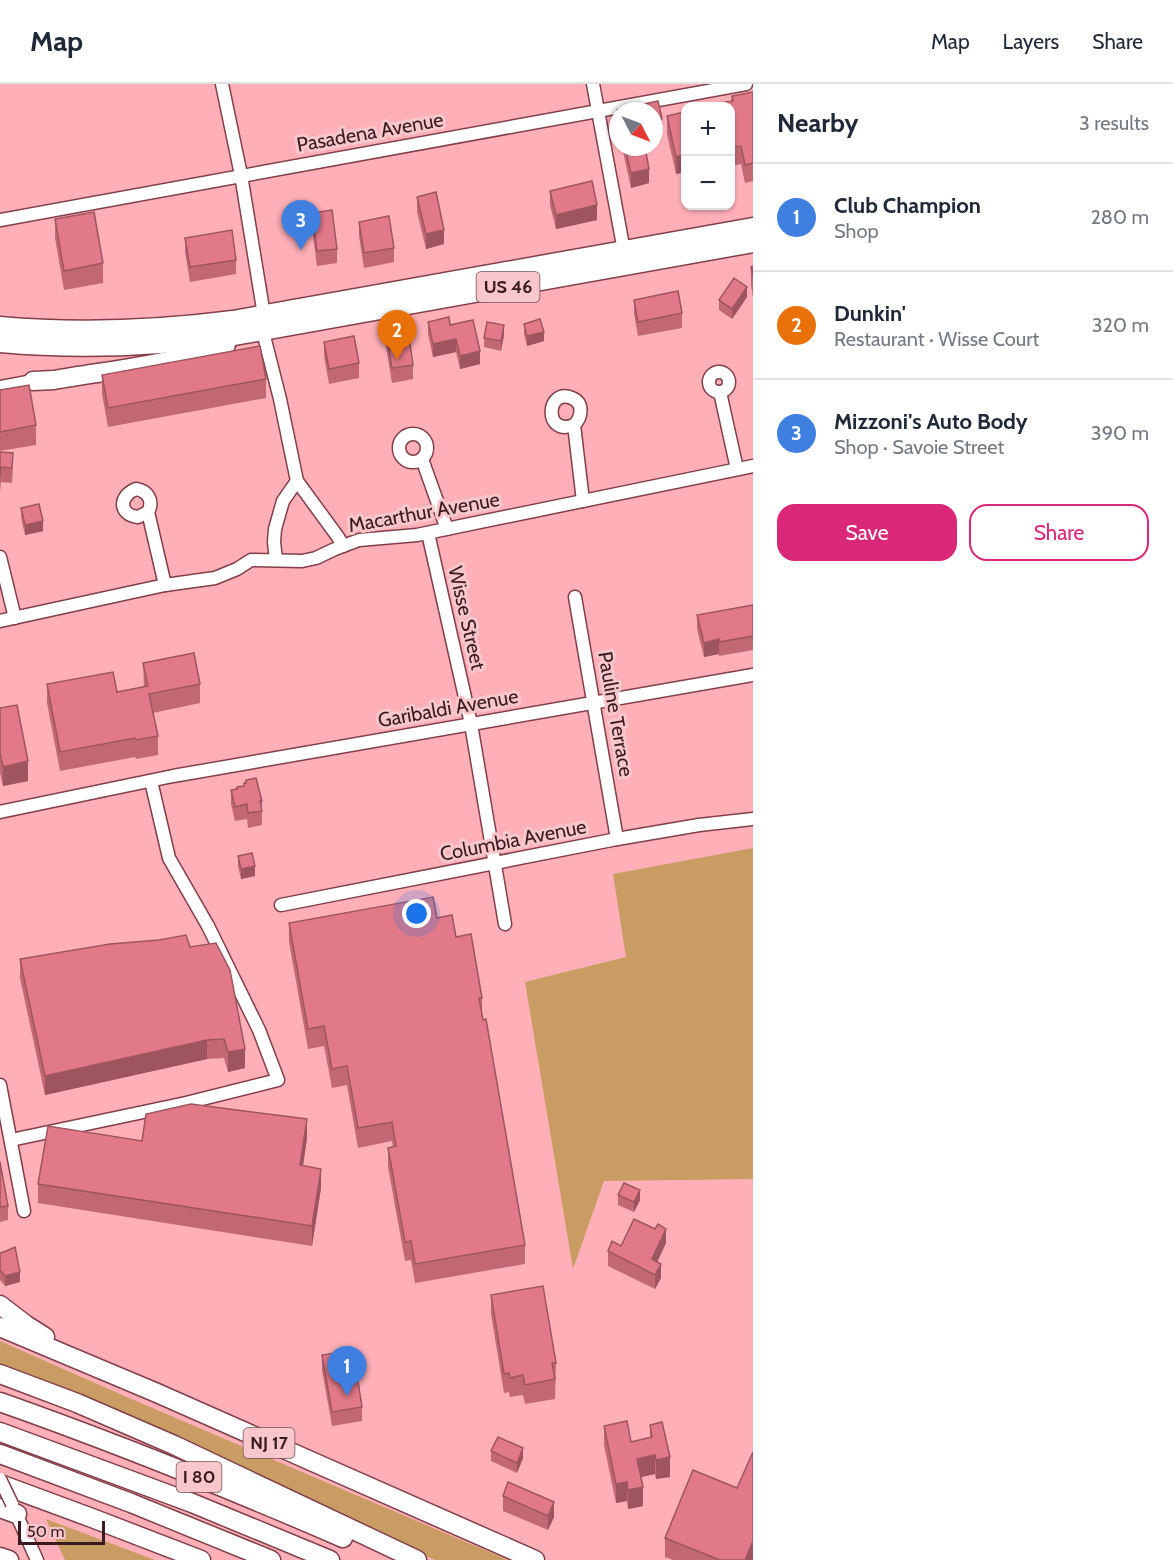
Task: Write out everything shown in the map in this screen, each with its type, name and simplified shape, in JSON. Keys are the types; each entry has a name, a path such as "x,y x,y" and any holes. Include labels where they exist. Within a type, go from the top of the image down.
{"highway":[{"name":"US 46","path":"0,343 69,347 138,346 206,340 264,323 753,227"},
{"name":"US 46","path":"0,326 86,330 208,323 264,323 753,243"},
{"path":"33,381 54,380 204,353 264,323"},
{"path":"0,1305 56,1344 157,1393"},
{"name":"NJ 17","path":"0,1327 157,1393 535,1560"},
{"path":"0,1374 77,1403 174,1445 417,1560"},
{"name":"I 80","path":"0,1402 198,1477 394,1560"},
{"name":"I 80","path":"0,1432 192,1503 330,1560"},
{"name":"I 80","path":"0,1454 271,1560"},
{"path":"0,1484 201,1560"},
{"path":"0,1557 9,1560"}],"street":[{"path":"222,84 241,175 264,323 297,481 343,546"},
{"path":"593,84 624,251"},
{"name":"Pasadena Avenue","path":"0,220 746,84"},
{"path":"0,387 33,381"},
{"path":"720,392 737,469"},
{"path":"573,425 583,501"},
{"path":"422,459 447,529"},
{"name":"Macarthur Avenue","path":"0,621 165,585 215,578 251,560 302,561 316,558 359,540 428,533 753,466"},
{"path":"276,560 275,529 283,501 297,481"},
{"path":"148,512 165,585"},
{"name":"Wisse Street","path":"428,533 471,724 505,924"},
{"path":"0,557 15,618"},
{"name":"Pauline Terrace","path":"575,597 617,839"},
{"name":"Garibaldi Avenue","path":"0,812 151,782 753,675"},
{"path":"11,1140 186,1103 278,1080 259,1030 208,926 169,858 151,782"},
{"name":"Columbia Avenue","path":"281,904 617,839 699,825 753,819"},
{"path":"0,1085 24,1211"},
{"path":"0,1479 10,1509 35,1556"}],"shaded area":[{"path":"753,848 753,1179 604,1181 573,1269 525,982 626,957 613,874"},
{"path":"0,1341 508,1560 435,1560 188,1441 0,1366"},
{"path":"46,1519 155,1560 65,1560"}],"building":[{"path":"753,92 753,163 745,165 741,146 735,147 735,102 726,102 733,101 732,96"},
{"path":"681,113 681,156 676,157 667,116"},
{"path":"627,156 647,156 649,169 631,173"},
{"path":"592,181 597,205 556,215 550,191"},
{"path":"436,192 444,230 426,234 417,197"},
{"path":"332,210 337,249 317,251 312,213"},
{"path":"94,212 103,263 64,271 55,219"},
{"path":"389,216 394,248 364,253 359,222"},
{"path":"232,230 236,260 190,267 185,238"},
{"path":"734,278 747,287 732,309 719,300"},
{"path":"678,291 682,313 638,322 634,300"},
{"path":"449,317 450,325 473,320 480,351 460,356 456,339 433,344 428,322"},
{"path":"540,319 544,332 527,336 524,324"},
{"path":"407,322 413,365 392,368 385,326"},
{"path":"487,322 504,325 501,341 484,338"},
{"path":"354,336 359,363 329,369 324,342"},
{"path":"260,346 266,379 108,408 102,375"},
{"path":"29,385 36,425 0,432 0,390"},
{"path":"0,452 13,453 12,468 1,467 0,477"},
{"path":"39,504 43,521 25,525 21,508"},
{"path":"753,605 753,636 719,642 719,639 704,643 697,615"},
{"path":"194,653 200,684 149,694 158,736 60,752 47,684 113,672 117,692 148,686 143,663"},
{"path":"17,705 28,761 3,767 0,753 0,708"},
{"path":"256,778 262,811 248,813 247,804 235,807 231,790 244,786 246,780"},
{"path":"252,853 255,866 241,869 238,856"},
{"path":"433,897 437,918 452,915 456,937 471,934 482,998 479,998 483,1020 486,1019 525,1245 415,1264 411,1241 405,1242 388,1148 396,1146 392,1122 358,1128 347,1066 332,1069 324,1026 308,1029 289,923"},
{"path":"186,935 190,947 216,943 230,970 245,1049 228,1052 224,1039 207,1040 45,1076 20,959 110,944"},
{"path":"191,1104 307,1119 300,1165 321,1169 312,1226 38,1184 48,1126 142,1141 146,1114"},
{"path":"0,1162 8,1206 0,1207"},
{"path":"624,1183 640,1190 634,1202 618,1195"},
{"path":"634,1219 655,1229 658,1224 666,1229 652,1259 661,1264 655,1275 608,1251 612,1241 621,1246"},
{"path":"15,1247 20,1272 5,1276 0,1270 0,1253"},
{"path":"543,1286 556,1363 552,1363 555,1379 525,1385 523,1375 510,1378 509,1373 504,1374 491,1295"},
{"path":"353,1350 362,1407 332,1412 322,1355"},
{"path":"627,1421 631,1442 652,1437 650,1425 662,1422 670,1457 656,1460 655,1455 637,1459 643,1487 628,1490 627,1482 616,1484 604,1426"},
{"path":"498,1437 523,1448 517,1463 491,1451"},
{"path":"753,1452 753,1541 745,1560 720,1560 665,1538 693,1470 737,1488"},
{"path":"508,1482 554,1502 548,1516 503,1496"}],"place":[{"name":"Mizzoni's Auto Body","path":"301,250"},
{"name":"Dunkin'","path":"397,360"},
{"name":"Club Champion","path":"347,1396"}]}
